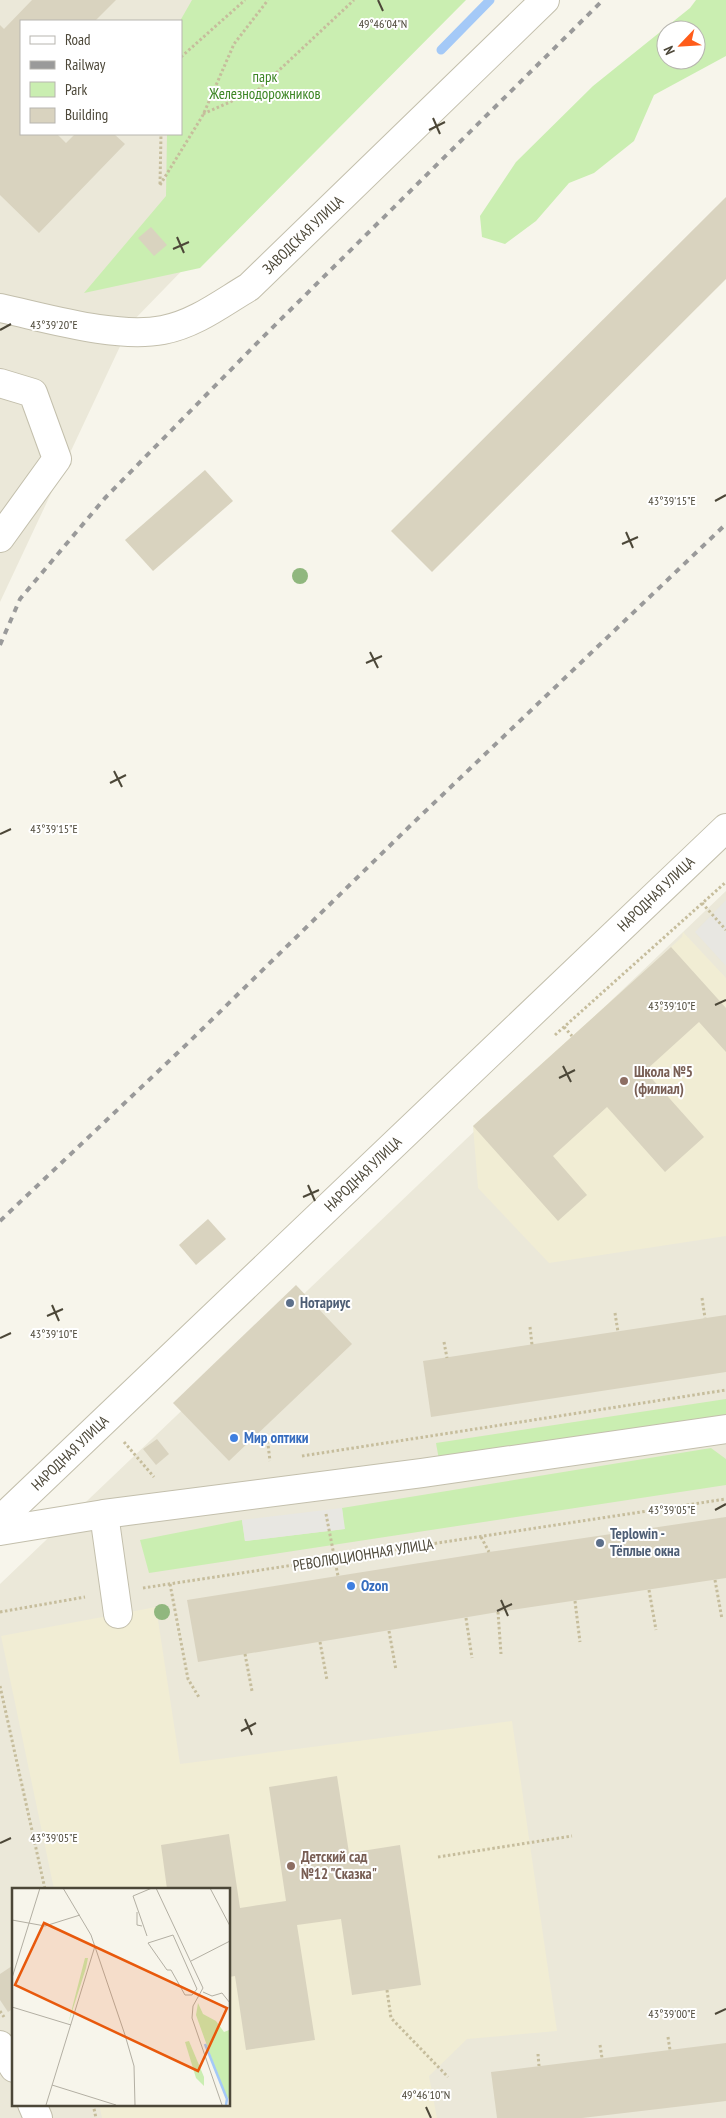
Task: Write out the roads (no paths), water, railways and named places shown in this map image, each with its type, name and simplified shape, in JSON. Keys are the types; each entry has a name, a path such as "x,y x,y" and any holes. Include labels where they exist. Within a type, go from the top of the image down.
{"street":[{"name":"ЗАВОДСКАЯ УЛИЦА","path":"0,308 80,325 133,332 164,330 195,320 249,287 545,0"},
{"path":"0,383 33,393 57,459 0,538"},
{"name":"НАРОДНАЯ УЛИЦА","path":"0,1520 726,828"},
{"path":"0,1531 104,1514 726,1430"},
{"path":"104,1514 117,1603"},
{"path":"0,2045 12,2065"},
{"path":"33,2106 38,2118"}],"waterway":[{"path":"441,50 490,0"}],"railway":[{"path":"0,645 20,599 105,498 263,337 603,0"},
{"path":"0,1221 188,1043 412,824 726,524"}],"place":[{"name":"Школа №5 (филиал)","path":"624,1081"},
{"name":"Нотариус","path":"290,1303"},
{"name":"Мир оптики","path":"234,1438"},
{"name":"Teplowin - Тёплые окна","path":"600,1543"},
{"name":"Ozon","path":"351,1586"},
{"name":"Детский сад №12 \"Сказка\"","path":"291,1866"}],"park label":[{"name":"парк Железнодорожников","path":"265,86"}]}
